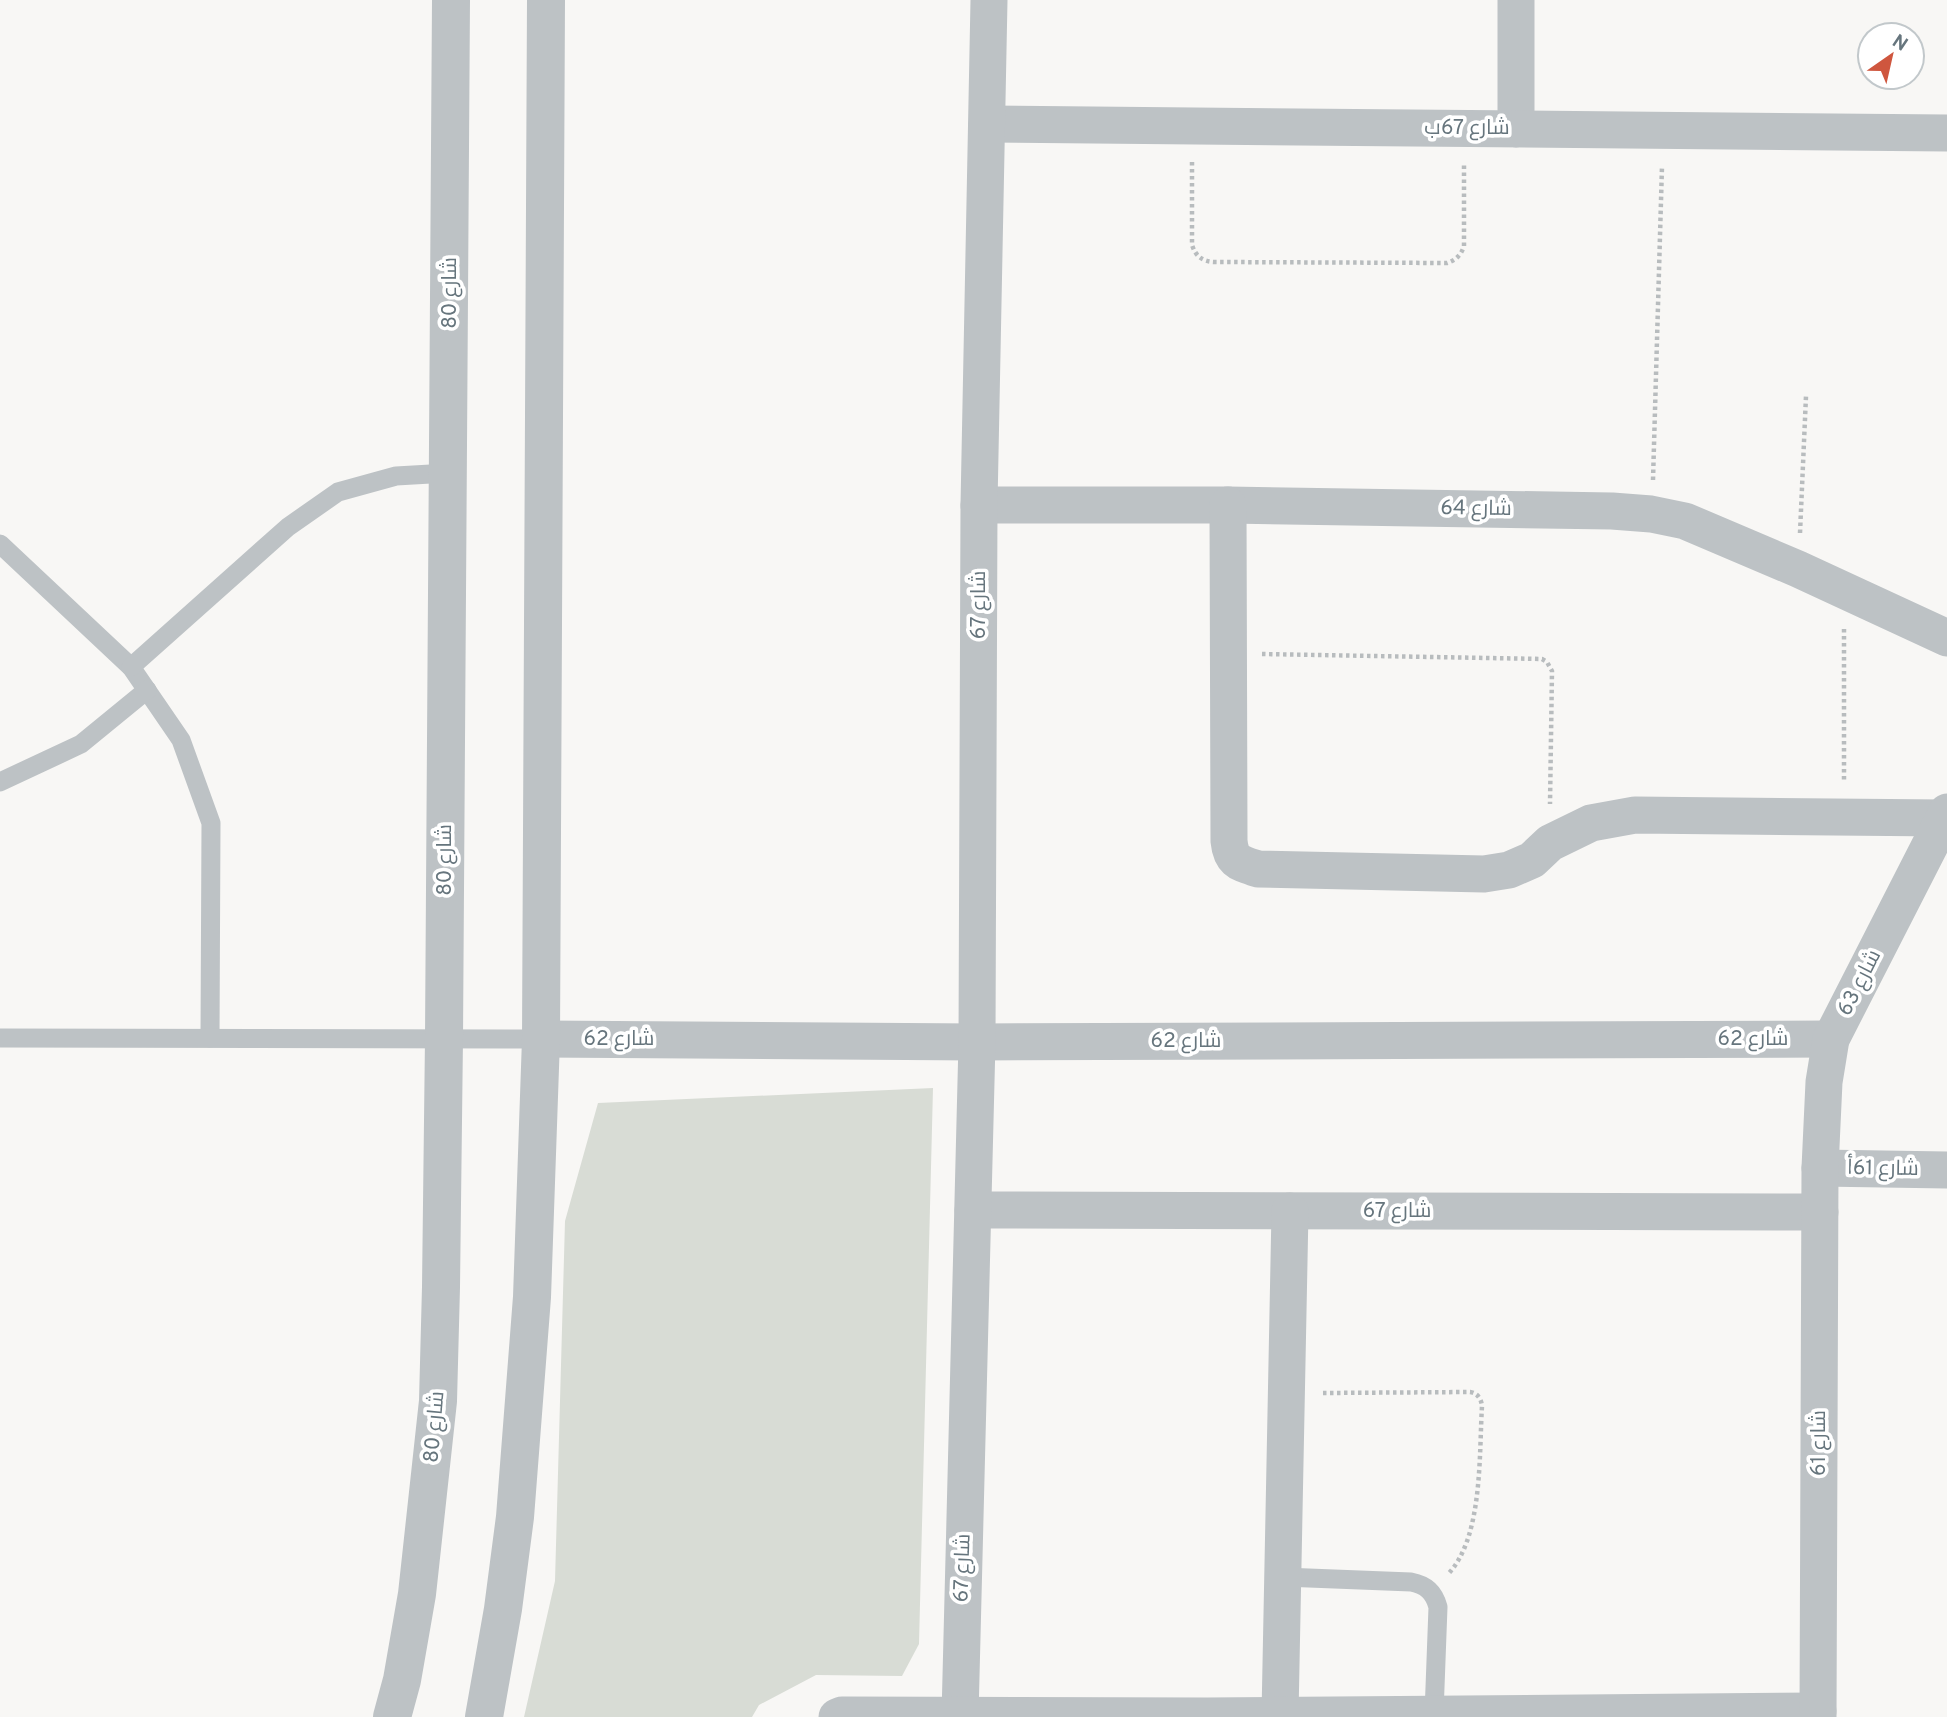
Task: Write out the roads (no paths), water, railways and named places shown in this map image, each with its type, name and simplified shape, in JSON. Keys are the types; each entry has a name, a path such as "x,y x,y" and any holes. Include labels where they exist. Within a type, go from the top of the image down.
{"street":[{"name":"شارع 80","path":"392,1717 402,1680 417,1594 438,1401 442,1287 452,0"},
{"path":"484,1717 503,1609 515,1517 532,1297 541,1039 545,0"},
{"name":"شارع 67","path":"960,1716 977,1042 979,505 989,0"},
{"path":"1516,0 1517,129"},
{"name":"شارع 67ب","path":"987,124 1947,133"},
{"name":"شارع 64","path":"979,505 1228,505 1612,511 1651,514 1685,521 1798,569 1947,638"},
{"path":"1228,505 1229,841 1230,853 1237,860 1258,869 1485,874 1509,870 1532,860 1550,843 1591,823 1636,815 1946,815"},
{"name":"شارع 63","path":"1820,1168 1824,1082 1831,1039 1946,815"},
{"name":"شارع 62","path":"541,1039 977,1042 1831,1039"},
{"name":"شارع 61أ","path":"1820,1168 1947,1170"},
{"name":"شارع 61","path":"1818,1714 1820,1168"},
{"name":"شارع 67","path":"973,1210 1820,1212"},
{"path":"1280,1715 1290,1211"},
{"path":"838,1717 1818,1714"}],"lane":[{"path":"131,667 288,527 338,492 397,476 448,473"},
{"path":"0,544 131,667 181,740 211,823 210,1038"},
{"path":"0,782 81,744 147,690"},
{"path":"0,1038 541,1039"},
{"path":"1283,1577 1411,1582 1432,1592 1438,1607 1434,1714"}]}
